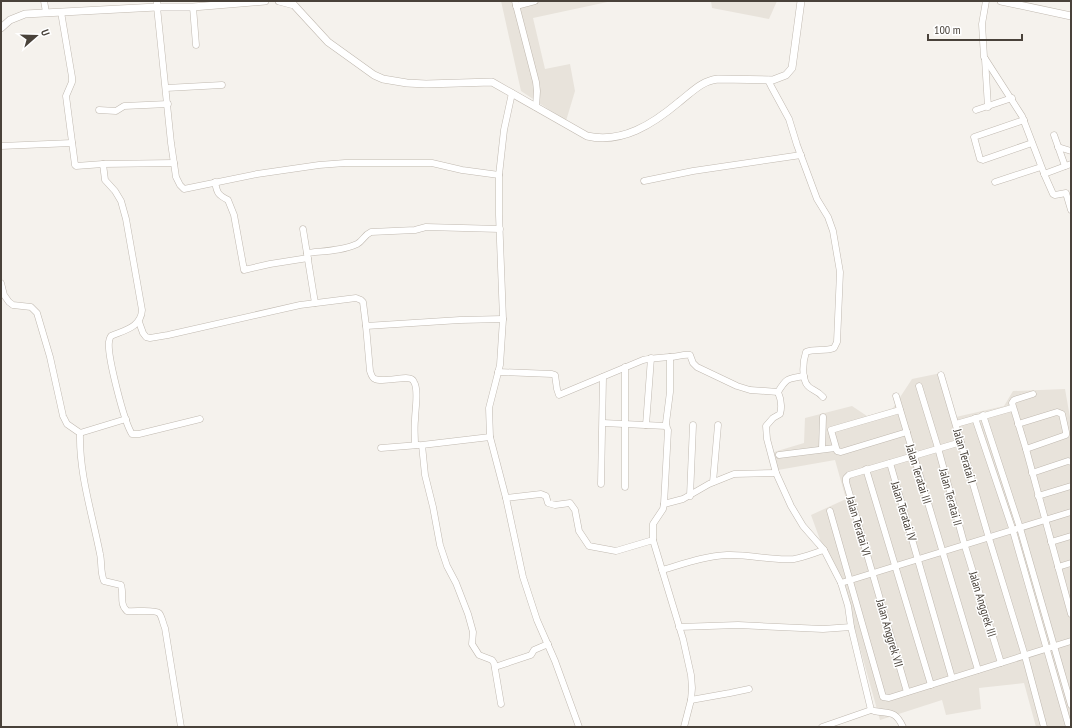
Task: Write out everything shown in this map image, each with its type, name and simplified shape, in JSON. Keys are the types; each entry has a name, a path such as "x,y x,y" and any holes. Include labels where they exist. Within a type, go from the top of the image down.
{"street":[{"path":"44,1 46,12"},
{"path":"1,28 10,20 20,15 46,12 157,4 193,7 217,3 265,1"},
{"path":"278,1 294,5 328,42 367,71 383,79 407,83 426,84 492,82 593,138 613,138 642,128 662,116 696,88 710,80 773,80 782,77 792,68 801,1"},
{"path":"535,1 516,3 536,82 536,107"},
{"path":"986,1 982,24 988,107"},
{"path":"1001,1 1071,16"},
{"path":"157,4 171,143 176,176 180,185 184,189 264,172 319,165 432,163 462,170 499,175"},
{"path":"193,7 196,45"},
{"path":"61,12 72,77 72,82 66,96 76,166 174,163"},
{"path":"984,57 1012,98 1024,120 1041,167 1053,194 1055,195 1068,192 1071,210"},
{"path":"768,80 789,119 820,205 831,224 836,241 840,272 837,342 834,348 828,351 810,350 806,352 804,358 804,376 808,388 818,392 823,397"},
{"path":"166,88 222,85"},
{"path":"512,93 504,130 499,175 503,319 502,344 498,372 489,408 490,437 506,498 523,577 537,620 555,661 580,727"},
{"path":"976,110 1012,98"},
{"path":"99,110 116,111 124,106 168,104"},
{"path":"1024,120 974,137 980,159 985,160 1032,143"},
{"path":"1044,174 1068,165 1058,147 1054,135"},
{"path":"1,146 72,143"},
{"path":"1058,147 1071,151"},
{"path":"644,182 693,172 801,155"},
{"path":"103,164 105,180 119,198 126,219 142,310 142,316 139,322 134,326 111,336 109,342 110,355 119,398 130,431 132,434 135,434 200,419"},
{"path":"995,182 1041,167"},
{"path":"215,182 218,193 222,198 228,200 234,215 244,270 350,247 360,242 365,235 371,232 415,230 426,227 500,229"},
{"path":"303,229 315,304"},
{"path":"1,283 4,295 9,302 31,307 37,313 50,357 66,424 80,433 126,419"},
{"path":"139,322 143,333 146,337 150,338 300,305 353,298 361,300 363,302 370,371 372,377 376,380 410,378 414,382 416,388 414,424 415,445"},
{"path":"366,326 503,319"},
{"path":"498,372 552,374 554,375 557,392 560,395 651,358 689,355 696,367 737,386 750,390 778,392"},
{"path":"670,357 670,392 666,426 668,430 664,504 663,509 653,524 653,540 679,627 691,675 691,700 684,727"},
{"path":"646,425 651,358"},
{"path":"625,487 626,367"},
{"name":"Jalan Teratai I","path":"941,375 988,537 1025,656 1044,727"},
{"path":"601,484 604,376"},
{"path":"778,392 788,379 804,376"},
{"name":"Jalan Teratai II","path":"919,386 965,545"},
{"path":"778,392 781,411 780,414 768,423 766,430 776,473 791,506 803,526 824,550 841,583 848,606 851,627 871,710"},
{"path":"1033,394 1012,401 1012,408 1026,450 1058,567 1068,589 1071,614"},
{"name":"Jalan Teratai III","path":"896,396 978,670"},
{"path":"956,424 983,415 1012,408"},
{"path":"823,432 900,410"},
{"path":"1018,424 1058,412 1062,414 1066,435 1026,450"},
{"path":"983,415 1020,528 1069,727"},
{"path":"822,449 824,417"},
{"path":"975,418 1050,648 1071,705"},
{"path":"603,423 666,426"},
{"path":"690,496 693,425"},
{"path":"712,482 718,425"},
{"path":"831,430 835,448 837,451 841,452 906,432"},
{"path":"80,433 86,492 100,554 102,576 104,580 121,585 123,608 127,611 154,611 159,613 165,628 181,727"},
{"path":"381,448 490,437"},
{"path":"931,685 866,470 961,442"},
{"path":"422,445 425,475 440,545 447,566 461,594 473,632 472,642 475,650 479,655 492,660 495,667 501,704"},
{"path":"779,455 835,448"},
{"path":"1032,473 1068,461 1071,462"},
{"name":"Jalan Teratai IV","path":"890,462 952,678"},
{"name":"Jalan Teratai VI","path":"866,470 849,475 846,478 846,482 873,574"},
{"path":"664,504 690,496 712,482 734,474 776,473"},
{"path":"1038,496 1071,486"},
{"path":"506,498 541,494 546,496 548,503 555,505 570,504 575,510 579,531 589,546 616,550 653,540"},
{"path":"830,511 883,697 889,698 1071,641"},
{"path":"841,583 1071,512"},
{"path":"1051,542 1071,536"},
{"name":"Jalan Anggrek III","path":"965,545 1001,663"},
{"path":"662,570 711,557 742,554 768,558 794,559 824,550"},
{"path":"1058,567 1071,563"},
{"name":"Jalan Anggrek VII","path":"873,574 907,692"},
{"path":"679,627 738,625 828,629 851,627"},
{"path":"495,667 531,655 534,650 548,644"},
{"path":"691,700 730,694 749,689"},
{"path":"822,727 871,710 894,714 899,718 903,727"}],"shaded area":[{"path":"501,1 612,1 533,18 545,69 570,64 575,91 566,121 521,91"},
{"path":"711,1 777,1 769,19 712,8"},
{"path":"941,373 956,417 1004,406 1013,391 1065,389 1071,423 1071,727 1036,727 1024,683 979,688 981,709 946,715 942,700 880,720 846,598 833,561 823,548 811,515 846,499 835,460 778,470 774,452 804,443 805,418 852,406 867,416 893,408 912,379"}]}
